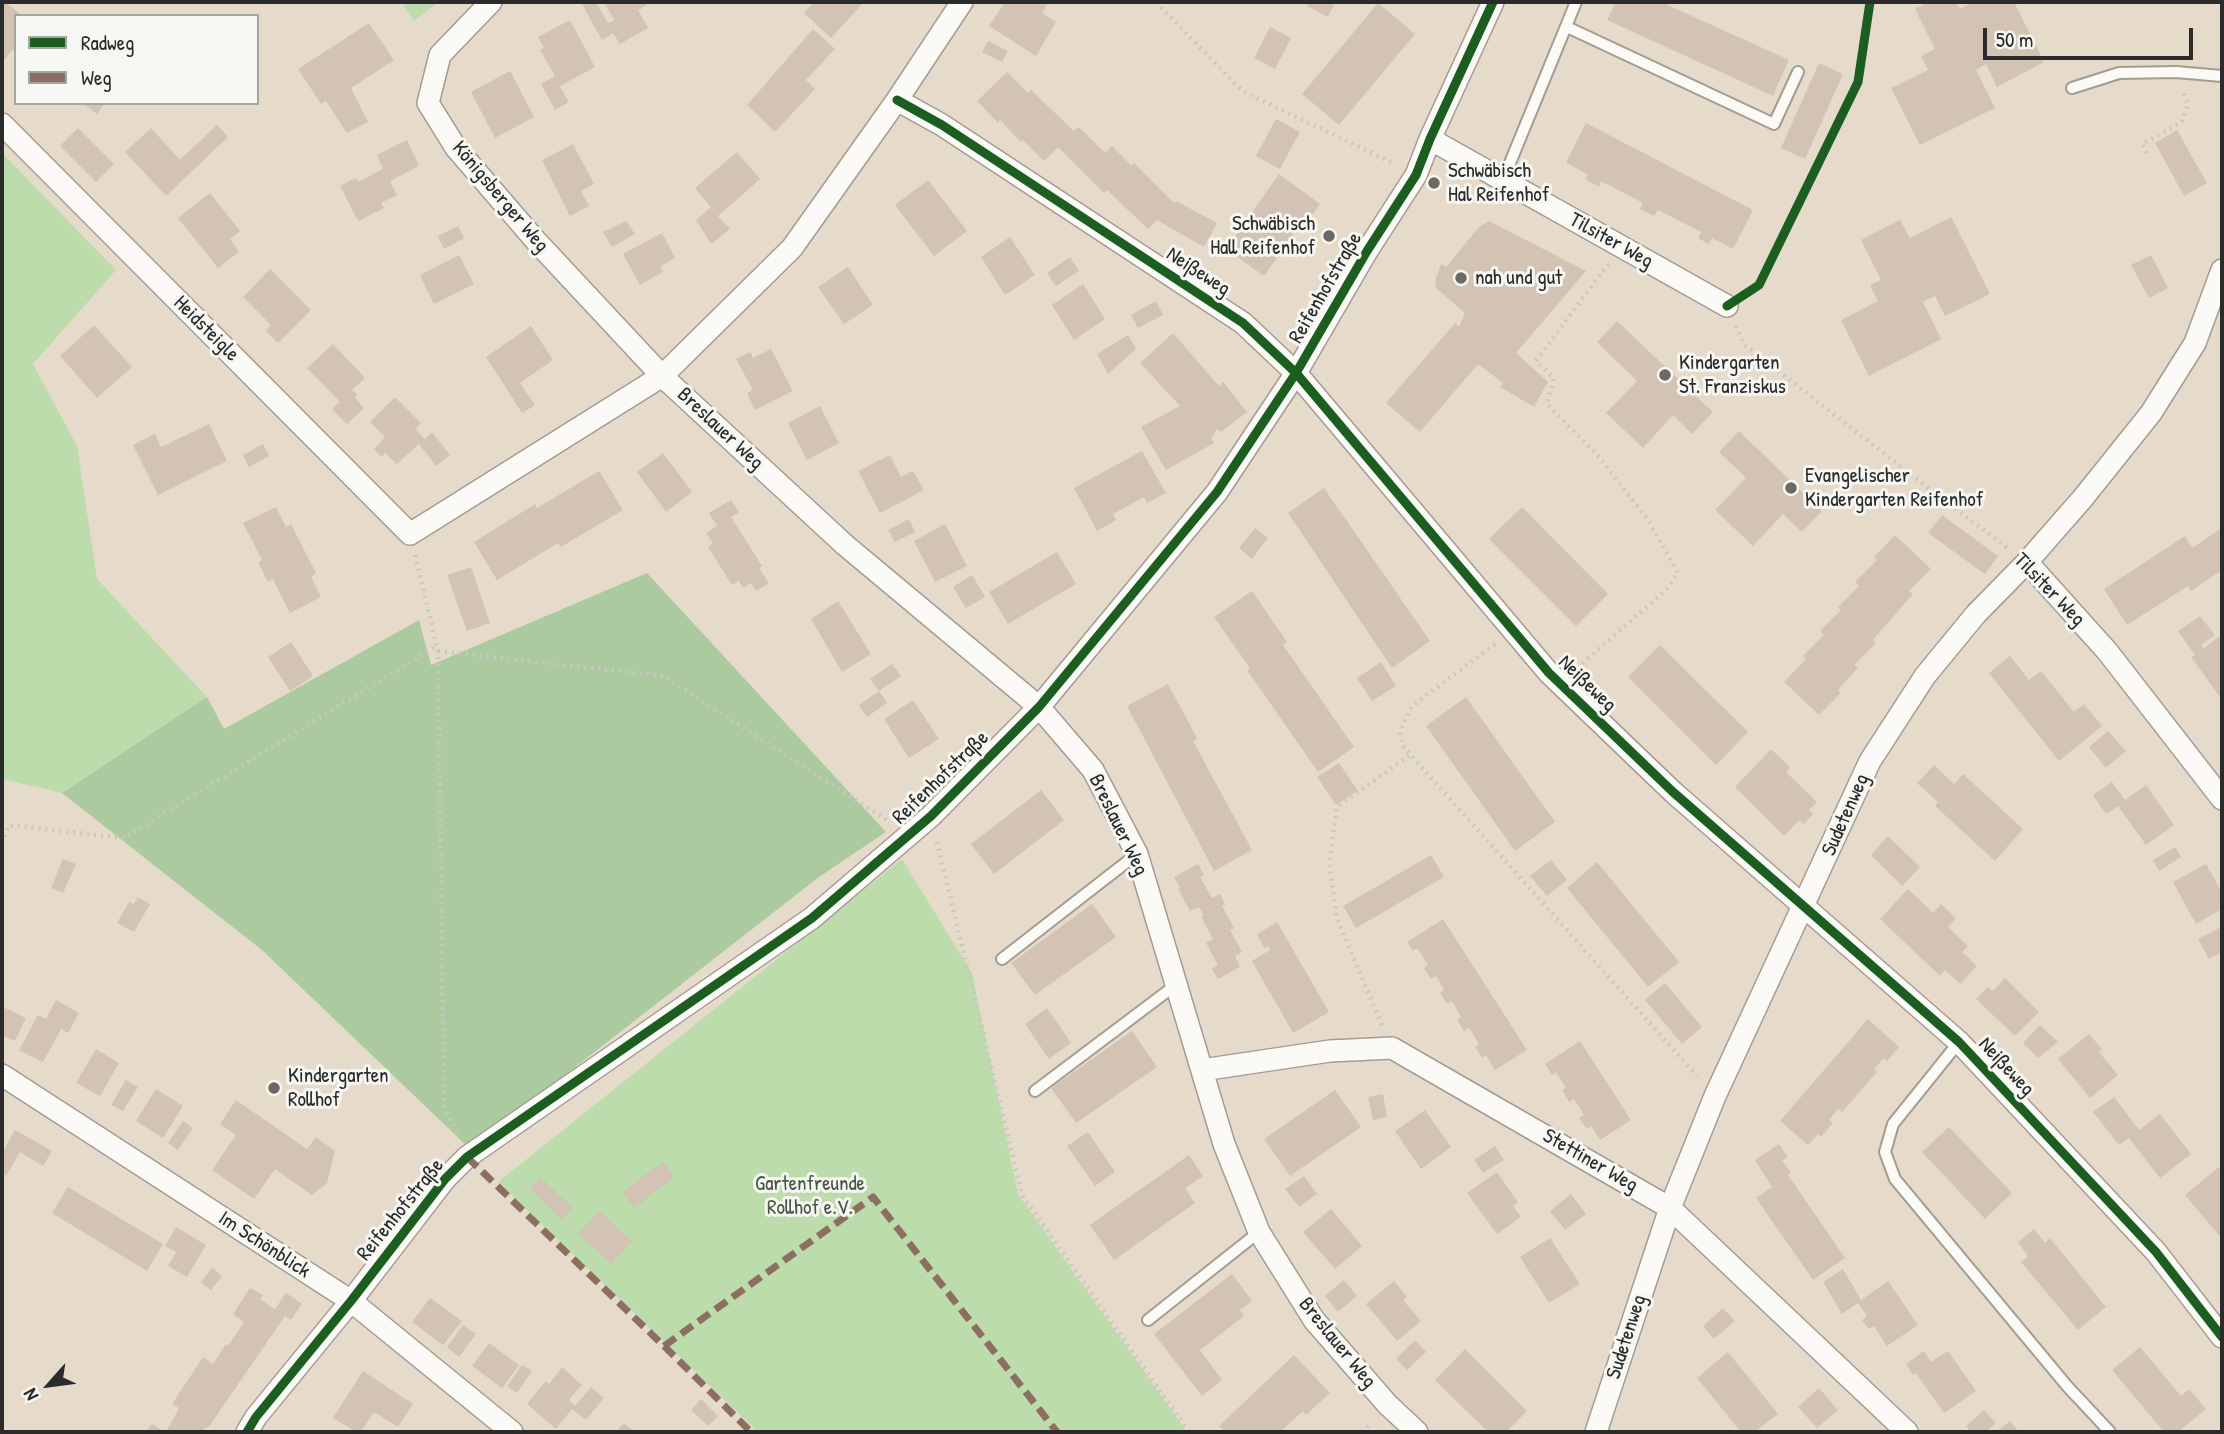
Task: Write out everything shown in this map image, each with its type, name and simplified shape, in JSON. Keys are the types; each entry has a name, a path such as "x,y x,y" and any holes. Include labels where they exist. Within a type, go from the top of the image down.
{"street":[{"name":"Königsberger Weg","path":"492,2 440,55 428,103 456,148 536,241 662,376"},
{"path":"410,534 662,376 792,248 897,100 962,2"},
{"name":"Reifenhofstraße","path":"247,1432 256,1417 351,1301 445,1179 467,1157 812,918 931,816 1039,707 1217,492 1296,373 1367,251 1416,175 1493,2"},
{"name":"Neißeweg","path":"897,100 942,125 1243,323 1296,373 1513,631 1561,683 1673,792 1959,1042 2156,1252 2222,1337"},
{"name":"Heidsteigle","path":"2,124 410,534"},
{"name":"Tilsiter Weg","path":"1430,139 1727,306"},
{"name":"Sudetenweg","path":"1596,1432 1670,1208 1715,1096 1870,761 1925,676 1976,614 2027,562 2083,498 2151,414 2195,343 2222,270"},
{"name":"Breslauer Weg","path":"662,376 845,545 1039,707 1093,771 1137,854 1224,1144 1259,1232 1314,1320 1388,1405 1417,1432"},
{"name":"Tilsiter Weg","path":"2027,562 2107,651 2222,799"},
{"path":"1202,1070 1330,1051 1392,1048"},
{"name":"Stettiner Weg","path":"1392,1048 1670,1208 1908,1432"},
{"name":"Im Schönblick","path":"2,1075 351,1301 512,1432"}],"lane":[{"path":"1503,180 1576,2"},
{"path":"1567,27 1774,124 1798,72"},
{"path":"2072,88 2119,73 2176,72 2222,76"},
{"path":"1002,959 1137,854"},
{"path":"1035,1091 1177,984"},
{"path":"1959,1042 1893,1124 1885,1152 1895,1179 2067,1386 2110,1432"},
{"path":"1148,1320 1259,1232"}],"path":[{"path":"1156,2 1242,91 1416,175"},
{"path":"2147,153 2142,144 2182,122 2188,103 2176,72"},
{"path":"1561,683 1665,591 1678,573 1646,517 1622,486 1598,456 1547,404 1554,378 1536,360 1622,247"},
{"path":"410,534 438,649 444,1105 467,1157"},
{"path":"1513,631 1412,706 1400,730 1402,745 1715,1096"},
{"path":"2,843 9,825 124,838 438,649 663,676 910,834"},
{"path":"1392,1048 1337,919 1329,863 1337,807 1410,755"},
{"path":"931,816 1022,1195 1189,1432"}],"green space":[{"path":"402,2 439,2 414,21"},
{"path":"2,153 116,270 33,364 77,446 97,579 207,697 62,793 2,779"},
{"path":"647,573 886,832 819,877 470,1149 262,950 62,793 207,697 224,729 419,620 431,665"},
{"name":"Gartenfreunde Rollhof e.V.","path":"902,859 972,973 1018,1194 1187,1432 758,1432 498,1182"}],"building":[{"path":"2,2 5,2 20,14 14,14 14,52 12,50 2,63"},
{"path":"581,2 596,2 608,23 614,20 604,2 646,2 648,4 638,10 648,28 620,44 613,33 602,40"},
{"path":"814,2 864,2 831,38 804,13"},
{"path":"1005,2 1049,2 1042,13 1056,22 1036,56 989,26"},
{"path":"1309,2 1335,2 1328,17 1307,6"},
{"path":"1616,2 1661,2 1789,60 1773,96 1607,20"},
{"path":"1928,2 1956,2 1960,9 1973,2 2014,2 2044,62 1997,87 1986,64 1976,70 1995,108 1920,145 1891,88 1928,70 1921,56 1935,49 1915,9"},
{"path":"1378,3 1415,34 1339,125 1302,94"},
{"path":"570,20 595,67 560,86 569,102 555,110 541,84 555,76 540,50 544,48 538,37"},
{"path":"369,23 394,60 351,88 368,122 347,133 326,101 321,104 298,69"},
{"path":"1270,27 1291,38 1275,69 1254,58"},
{"path":"813,29 835,49 806,80 815,89 775,132 747,105"},
{"path":"988,41 1008,51 1002,62 982,52"},
{"path":"1819,63 1843,74 1805,159 1781,148"},
{"path":"510,71 534,117 495,138 471,92"},
{"path":"1007,72 1028,93 1031,90 1074,131 1079,127 1105,153 1112,146 1132,166 1134,163 1174,203 1176,201 1217,223 1204,247 1157,220 1148,229 1107,190 1104,193 1058,147 1044,161 1000,120 998,123 977,101"},
{"path":"85,105 104,105 97,114"},
{"path":"1276,119 1300,132 1280,169 1256,156"},
{"path":"1586,123 1753,210 1733,249 1712,238 1709,244 1698,238 1701,232 1658,210 1654,216 1640,209 1643,203 1601,181 1599,187 1586,180 1588,174 1566,163"},
{"path":"217,125 228,137 166,196 125,152 151,128 180,160"},
{"path":"78,128 114,164 96,182 60,146"},
{"path":"2177,130 2207,183 2184,196 2155,143"},
{"path":"407,140 419,166 390,181 397,195 381,203 384,208 358,221 340,186 356,178 358,182 383,169 377,155"},
{"path":"573,144 594,184 581,191 589,206 570,216 542,160"},
{"path":"737,152 760,179 718,216 730,229 711,244 696,220 711,207 695,188"},
{"path":"1279,174 1320,204 1300,231 1297,229 1264,276 1226,249"},
{"path":"928,180 967,231 934,256 895,205"},
{"path":"210,193 240,231 230,239 239,252 218,268 178,218"},
{"path":"1951,217 1990,294 1945,316 1935,296 1923,302 1941,339 1869,376 1841,320 1878,301 1870,285 1881,280 1861,240 1900,220 1910,238"},
{"path":"626,221 635,234 612,247 603,232"},
{"path":"1489,221 1586,271 1516,353 1548,382 1534,407 1500,387 1503,383 1478,364 1420,432 1386,403 1455,323 1459,327 1465,313 1436,288 1435,281 1441,264 1446,267 1479,227"},
{"path":"458,226 464,238 444,249 438,236"},
{"path":"662,233 675,258 660,267 663,272 640,285 623,254"},
{"path":"1010,237 1035,275 1005,295 981,257"},
{"path":"459,255 474,284 434,304 420,275"},
{"path":"2151,255 2168,288 2149,298 2131,265"},
{"path":"1070,257 1079,271 1056,286 1047,273"},
{"path":"848,267 873,305 844,324 818,287"},
{"path":"270,269 311,310 278,343 266,331 271,325 243,297"},
{"path":"1083,284 1105,319 1074,340 1052,305"},
{"path":"1156,301 1163,315 1138,328 1131,315"},
{"path":"1617,321 1713,412 1692,434 1673,415 1643,448 1606,413 1637,381 1597,342"},
{"path":"94,325 132,367 97,398 60,356"},
{"path":"531,326 553,360 520,383 535,405 522,413 486,357"},
{"path":"1173,333 1219,386 1223,382 1247,412 1221,432 1217,429 1211,438 1214,443 1166,470 1141,427 1180,406 1140,363"},
{"path":"1128,335 1136,349 1108,374 1097,354"},
{"path":"333,344 365,378 352,390 364,408 347,424 332,409 340,402 307,368"},
{"path":"771,349 793,391 755,410 747,393 753,390 736,359 750,352 753,358"},
{"path":"395,397 421,423 415,429 425,439 432,432 450,455 436,466 419,444 397,464 385,453 382,457 374,449 385,437 370,422"},
{"path":"820,406 839,443 807,460 788,423"},
{"path":"209,424 227,461 158,495 133,445 155,434 161,447"},
{"path":"1739,431 1822,511 1802,532 1783,514 1753,546 1715,510 1746,478 1719,452"},
{"path":"263,444 269,456 249,467 243,455"},
{"path":"1142,451 1166,493 1147,503 1144,497 1113,514 1116,520 1097,531 1074,488"},
{"path":"663,453 692,492 666,512 637,472"},
{"path":"890,455 901,477 913,471 924,490 880,513 858,471"},
{"path":"599,471 623,510 561,547 558,543 497,580 474,542 535,504 537,508"},
{"path":"1324,488 1430,641 1392,668 1288,513"},
{"path":"731,500 739,512 731,517 762,566 759,568 769,583 756,591 751,583 743,588 739,581 732,585 708,547 713,543 706,533 717,526 709,513"},
{"path":"276,507 286,527 291,524 316,573 311,577 321,597 290,613 273,579 268,582 258,562 262,560 243,523"},
{"path":"1522,507 1608,594 1576,626 1489,539"},
{"path":"1942,515 1998,556 1985,574 1928,533"},
{"path":"909,519 915,532 895,542 888,530"},
{"path":"945,524 967,566 935,582 914,541"},
{"path":"1255,528 1268,538 1252,559 1239,548"},
{"path":"2222,528 2222,570 2191,591 2188,586 2127,625 2104,589 2185,536 2192,548"},
{"path":"1895,535 1931,569 1909,591 1913,594 1873,640 1876,643 1854,665 1858,668 1838,690 1841,693 1819,715 1784,682 1806,659 1803,656 1824,635 1820,631 1841,610 1838,607 1859,586 1855,582 1877,560 1874,557"},
{"path":"1057,552 1076,584 1008,624 989,592"},
{"path":"471,567 490,623 467,631 447,575"},
{"path":"972,575 985,597 966,608 953,587"},
{"path":"1252,591 1287,642 1283,645 1354,747 1318,772 1247,670 1250,668 1214,617"},
{"path":"838,601 871,654 842,672 811,619"},
{"path":"2200,616 2215,635 2201,645 2204,648 2219,637 2222,641 2222,700 2191,657 2195,655 2178,631"},
{"path":"291,642 313,676 290,691 268,657"},
{"path":"1660,645 1748,732 1716,765 1628,677"},
{"path":"2010,656 2029,680 2041,671 2074,712 2084,704 2102,726 2059,761 1989,673"},
{"path":"1381,662 1396,686 1372,701 1357,678"},
{"path":"892,664 901,676 879,691 870,679"},
{"path":"1168,684 1197,738 1193,741 1252,850 1214,871 1127,706"},
{"path":"879,691 887,703 867,717 859,705"},
{"path":"1466,697 1555,822 1515,851 1426,726"},
{"path":"913,700 939,739 909,758 884,719"},
{"path":"2108,731 2126,751 2106,768 2089,747"},
{"path":"1771,749 1790,767 1786,772 1817,802 1809,810 1813,814 1804,824 1799,820 1784,836 1735,787"},
{"path":"1339,763 1358,791 1336,805 1317,777"},
{"path":"1934,765 1954,784 1963,774 2023,829 1995,861 1935,806 1938,802 1917,783"},
{"path":"2112,782 2125,800 2146,785 2174,825 2146,845 2118,806 2106,814 2093,795"},
{"path":"1041,790 1064,820 994,874 971,844"},
{"path":"1888,836 1920,867 1902,886 1871,855"},
{"path":"2175,847 2181,857 2159,871 2153,860"},
{"path":"1431,855 1444,877 1356,928 1343,906"},
{"path":"63,859 76,864 63,893 51,888"},
{"path":"1551,860 1567,880 1547,896 1530,876"},
{"path":"1597,862 1679,962 1648,987 1567,888"},
{"path":"1198,864 1204,875 1200,877 1212,898 1220,894 1225,904 1222,906 1234,928 1230,930 1242,952 1235,956 1240,967 1218,979 1212,969 1218,965 1206,943 1213,939 1201,917 1204,916 1199,907 1190,911 1174,877"},
{"path":"2206,864 2222,893 2222,909 2196,924 2173,882"},
{"path":"1908,889 1933,913 1941,904 1956,918 1948,927 1968,946 1962,952 1977,966 1960,984 1945,970 1940,976 1880,919"},
{"path":"138,897 150,904 134,932 117,923 129,902 134,904"},
{"path":"1092,904 1116,937 1035,995 1011,963"},
{"path":"1443,919 1527,1050 1495,1070 1486,1055 1482,1058 1475,1047 1479,1044 1469,1028 1464,1031 1457,1020 1461,1017 1452,1001 1447,1004 1440,993 1444,990 1436,976 1431,979 1424,968 1428,965 1417,948 1413,951 1407,942"},
{"path":"1277,922 1329,1012 1293,1033 1252,961 1270,950 1268,946 1264,948 1257,934"},
{"path":"2221,927 2222,952 2209,959 2198,939"},
{"path":"2005,978 2039,1012 2015,1036 1976,999 1988,987 1993,991"},
{"path":"1665,983 1702,1027 1682,1044 1645,1000"},
{"path":"56,1000 79,1013 68,1033 61,1029 43,1062 19,1050 38,1015 46,1019"},
{"path":"3,1007 26,1018 15,1041 2,1035"},
{"path":"1047,1008 1071,1043 1049,1059 1025,1024"},
{"path":"1868,1019 1899,1047 1887,1061 1884,1058 1874,1069 1877,1072 1842,1112 1838,1109 1829,1120 1833,1123 1821,1137 1818,1134 1808,1145 1780,1121"},
{"path":"2040,1025 2058,1042 2038,1058 2023,1043"},
{"path":"1132,1031 1157,1067 1076,1123 1051,1088"},
{"path":"2089,1034 2102,1049 2099,1052 2118,1075 2090,1098 2058,1059"},
{"path":"1580,1041 1631,1120 1600,1140 1591,1126 1587,1129 1579,1118 1584,1115 1574,1099 1569,1102 1562,1090 1566,1088 1556,1072 1552,1075 1545,1064"},
{"path":"96,1049 119,1063 100,1096 76,1083"},
{"path":"126,1080 138,1087 123,1111 111,1105"},
{"path":"156,1089 183,1106 163,1138 136,1121"},
{"path":"1335,1090 1361,1127 1290,1176 1264,1139"},
{"path":"1383,1094 1387,1117 1373,1120 1368,1097"},
{"path":"2114,1097 2139,1130 2160,1114 2191,1154 2160,1178 2129,1138 2119,1145 2093,1112"},
{"path":"236,1100 307,1149 316,1137 335,1151 327,1183 312,1195 275,1169 254,1199 212,1170 236,1135 220,1124"},
{"path":"1425,1110 1451,1147 1421,1169 1395,1131"},
{"path":"183,1121 193,1128 178,1150 168,1143"},
{"path":"1949,1127 2012,1193 1985,1219 1922,1152"},
{"path":"15,1130 52,1151 43,1166 20,1152 6,1176 2,1173 2,1153"},
{"path":"1088,1132 1115,1172 1095,1186 1067,1146"},
{"path":"1779,1144 1788,1157 1782,1160 1791,1173 1788,1175 1845,1258 1813,1280 1756,1198 1772,1187 1755,1160"},
{"path":"1495,1146 1504,1160 1483,1173 1474,1160"},
{"path":"1189,1155 1203,1176 1185,1188 1195,1203 1114,1260 1090,1225"},
{"path":"663,1162 674,1177 634,1208 622,1192"},
{"path":"2219,1167 2222,1171 2222,1239 2185,1195"},
{"path":"1497,1172 1518,1202 1513,1206 1521,1217 1497,1234 1467,1193"},
{"path":"1304,1176 1317,1194 1299,1207 1285,1189"},
{"path":"540,1177 573,1208 562,1219 529,1188"},
{"path":"68,1187 163,1244 147,1271 52,1213"},
{"path":"1571,1194 1586,1214 1565,1230 1550,1211"},
{"path":"1331,1209 1362,1246 1335,1269 1303,1232"},
{"path":"599,1211 632,1241 611,1264 578,1234"},
{"path":"176,1227 206,1245 187,1277 168,1266 176,1252 165,1246"},
{"path":"2034,1229 2045,1243 2050,1238 2106,1307 2078,1330 2021,1262 2028,1256 2018,1242"},
{"path":"1550,1238 1580,1284 1549,1303 1520,1257"},
{"path":"212,1268 222,1276 211,1290 201,1282"},
{"path":"1843,1269 1861,1300 1888,1281 1918,1325 1887,1346 1874,1326 1869,1329 1862,1320 1867,1316 1858,1303 1842,1314 1823,1282"},
{"path":"1232,1274 1252,1301 1240,1310 1244,1316 1200,1350 1222,1380 1202,1396 1154,1334"},
{"path":"1344,1280 1357,1296 1338,1312 1325,1296"},
{"path":"1394,1281 1407,1297 1403,1300 1421,1321 1397,1341 1366,1304"},
{"path":"250,1288 263,1295 260,1299 275,1309 286,1293 302,1304 291,1320 285,1316 208,1428 202,1432 166,1432 179,1408 172,1404 203,1357 213,1364 244,1322 233,1314"},
{"path":"430,1298 462,1321 443,1345 412,1322"},
{"path":"1723,1308 1735,1321 1714,1339 1703,1326"},
{"path":"463,1325 476,1334 459,1357 447,1347"},
{"path":"1415,1340 1426,1352 1407,1370 1396,1359"},
{"path":"489,1343 519,1365 502,1388 472,1366"},
{"path":"2140,1347 2181,1396 2189,1389 2206,1409 2178,1432 2164,1432 2112,1370"},
{"path":"1465,1349 1527,1411 1506,1432 1488,1432 1435,1380"},
{"path":"1924,1351 1931,1362 1948,1351 1976,1391 1944,1413 1916,1373 1913,1375 1906,1364"},
{"path":"1728,1352 1778,1414 1755,1432 1741,1432 1697,1378"},
{"path":"1294,1355 1330,1393 1306,1415 1303,1411 1280,1432 1225,1432 1219,1426"},
{"path":"522,1365 532,1371 517,1393 507,1386"},
{"path":"562,1367 582,1385 569,1400 575,1406 591,1387 604,1398 586,1420 572,1409 556,1429 527,1404 546,1381 549,1384"},
{"path":"363,1371 413,1404 398,1427 374,1412 361,1432 356,1432 333,1418"},
{"path":"1819,1388 1838,1410 1817,1428 1798,1407"},
{"path":"701,1399 718,1416 708,1426 691,1410"},
{"path":"1984,1410 1996,1423 1986,1432 1971,1432 1966,1426"},
{"path":"2010,1421 2019,1432 1996,1432"},
{"path":"624,1423 635,1432 616,1432"},
{"path":"152,1424 165,1432 146,1432"}],"marked path":[{"path":"467,1157 664,1346 873,1197 1057,1432"},
{"path":"664,1346 751,1432"}],"cycle path":[{"path":"247,1432 256,1417 351,1301 445,1179 467,1157 812,918 931,816 1039,707 1217,492 1296,373 1367,251 1416,175 1493,2"},
{"path":"1727,306 1759,285 1858,82 1870,2"},
{"path":"897,100 942,125 1243,323 1296,373 1549,673 1673,792 1959,1042 2156,1252 2222,1337"}],"place":[{"name":"Schwäbisch Hal Reifenhof","path":"1434,183"},
{"name":"Schwäbisch Hall Reifenhof","path":"1329,236"},
{"name":"nah und gut","path":"1461,278"},
{"name":"Kindergarten St. Franziskus","path":"1665,375"},
{"name":"Evangelischer Kindergarten Reifenhof","path":"1791,488"},
{"name":"Kindergarten Rollhof","path":"274,1088"}]}
